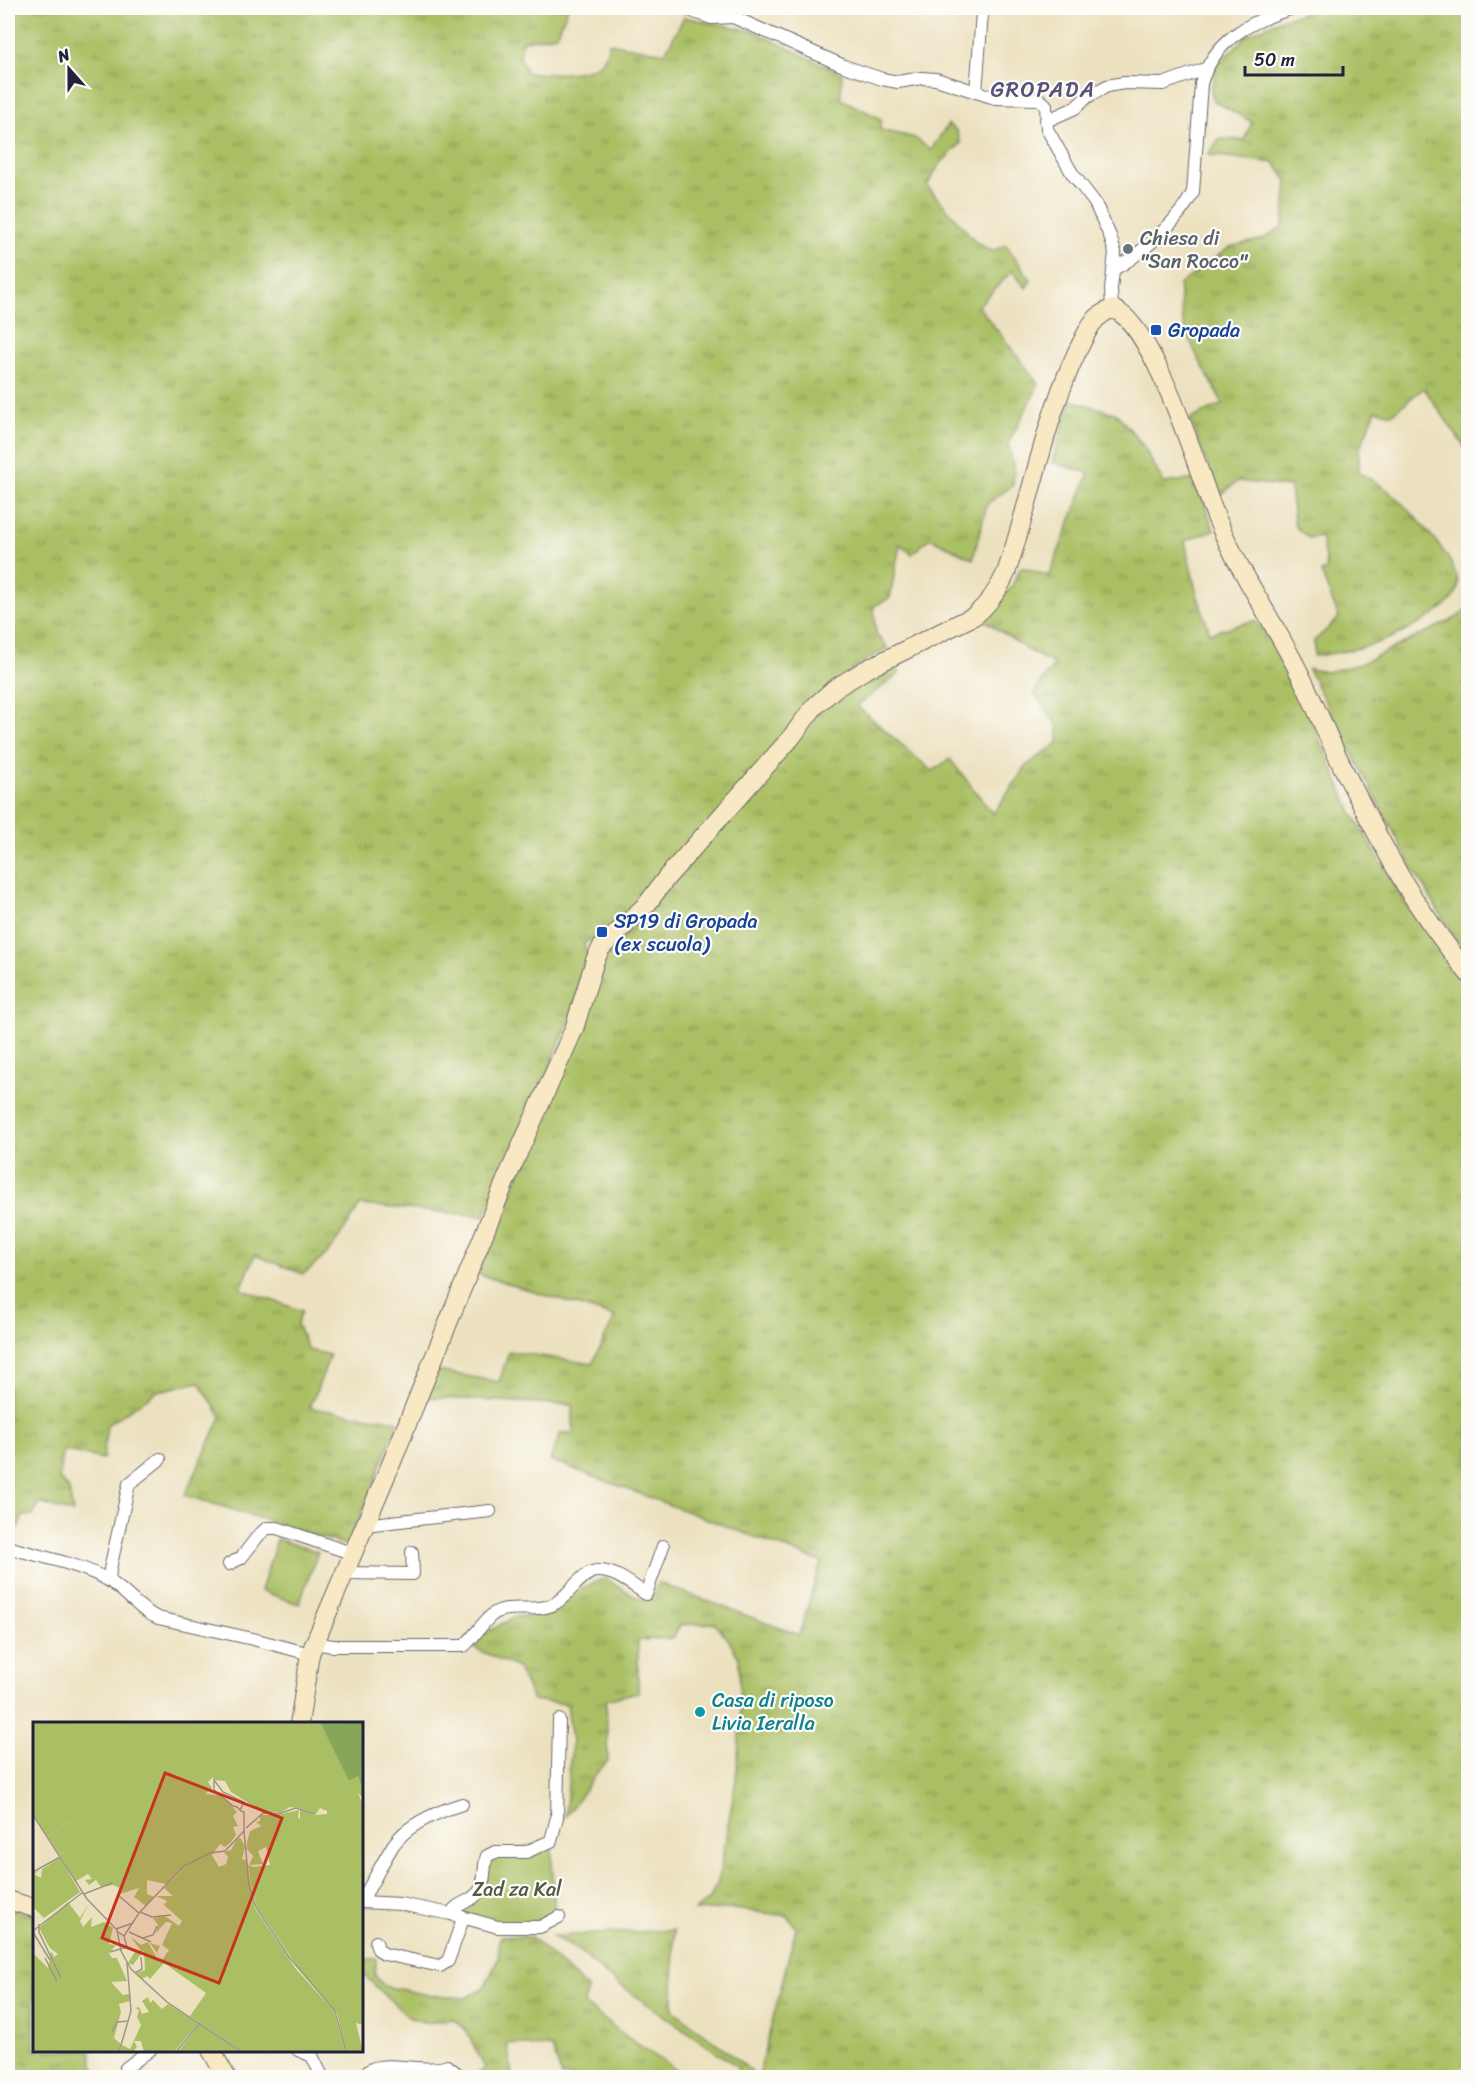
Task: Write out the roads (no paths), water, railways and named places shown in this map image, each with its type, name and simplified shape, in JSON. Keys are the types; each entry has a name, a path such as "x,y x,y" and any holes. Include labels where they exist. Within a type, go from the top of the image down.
{"street":[{"path":"683,8 712,18 731,12 844,66 882,79 898,82 922,78 936,79 995,98 1039,99 1046,105 1047,129 1061,156 1101,214 1115,253 1111,289 1112,309"},
{"path":"976,92 982,13 985,8"},
{"path":"1114,269 1133,259 1188,203 1193,192 1201,84 1205,69 1218,51 1249,24 1293,8"},
{"path":"1046,121 1075,108 1087,97 1107,86 1124,83 1162,84 1205,69"},
{"path":"299,1722 312,1648 506,1182 574,1029 595,960 602,948 647,904 790,739 814,707 834,689 875,664 974,616 998,591 1006,573 1057,406 1086,332 1102,313 1112,309 1127,317 1155,362 1174,401 1212,507 1233,554 1292,657 1347,776 1402,880 1443,941 1468,973"},
{"path":"109,1580 129,1484 160,1459"},
{"path":"364,1525 490,1511"},
{"path":"229,1564 241,1558 267,1528 278,1528 351,1553"},
{"path":"8,1547 86,1570 109,1580 149,1615 158,1618 253,1639 312,1648 464,1646 492,1614 507,1610 540,1609 555,1604 586,1575 595,1570 611,1573 646,1594 663,1546"},
{"path":"343,1573 413,1574 412,1552"},
{"path":"376,1942 378,1949 384,1954 440,1966 448,1961 457,1917 453,1908 472,1899 480,1891 487,1856 495,1852 526,1852 551,1841 557,1817 559,1720"},
{"path":"462,1804 439,1811 403,1834 394,1845 363,1901 400,1904 498,1927 540,1927 559,1917"},
{"path":"8,1900 33,1908"},
{"path":"126,2068 147,2052"},
{"path":"212,2052 227,2078"},
{"path":"303,2052 312,2056 323,2078"},
{"path":"361,2078 372,2069 380,2067 440,2069 447,2066 458,2074"}],"place":[{"name":"Chiesa di \"San Rocco\"","path":"1128,249"},
{"name":"Gropada","path":"1156,330"},
{"name":"SP19 di Gropada (ex scuola)","path":"602,932"},
{"name":"Casa di riposo Livia Ieralla","path":"700,1712"}],"district":[{"name":"GROPADA","path":"1043,89"}],"park label":[{"name":"Zad za Kal","path":"517,1889"}]}
